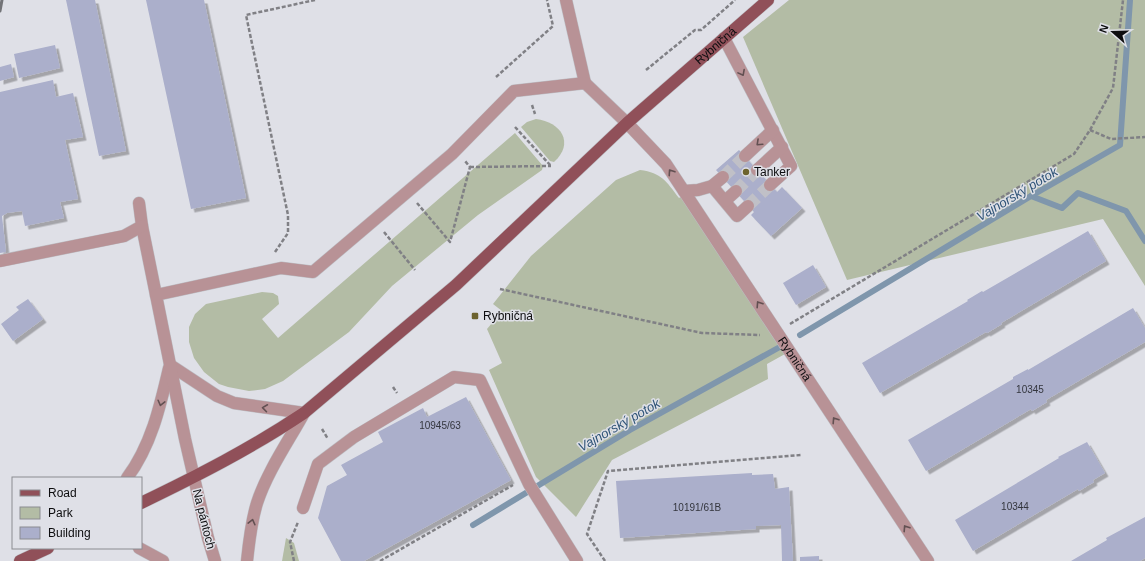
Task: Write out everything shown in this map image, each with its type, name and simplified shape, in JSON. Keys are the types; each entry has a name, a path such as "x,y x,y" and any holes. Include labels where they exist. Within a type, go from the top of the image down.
{"main road":[{"name":"Rybničná","path":"142,503 276,432 304,413 456,285 627,123 768,0"},
{"path":"20,561 46,549"}],"street":[{"path":"566,0 585,83 627,123"},
{"path":"724,38 791,166 770,185"},
{"path":"156,296 281,268 313,272 456,150 514,91 585,83"},
{"name":"Rybničná","path":"627,123 666,164 783,336 928,561"},
{"path":"744,156 773,130"},
{"path":"758,170 782,147"},
{"path":"684,191 698,190 712,186 723,177"},
{"path":"712,186 737,216 748,206"},
{"path":"725,201 736,191"},
{"name":"Na pántoch","path":"139,203 142,226 170,365 208,538 215,561"},
{"path":"0,261 124,236 142,226"},
{"path":"127,477 138,462 150,438 157,418 170,365 217,396 234,403 304,413 262,492 251,528 247,561"},
{"path":"303,508 318,464 354,437 454,377 480,380 528,481 577,561"},
{"path":"141,549 163,561"}],"path":[{"path":"270,255 277,252 288,233 288,215 246,15 315,0"},
{"path":"496,77 553,26 547,0"},
{"path":"646,70 695,30 701,30 735,0"},
{"path":"500,289 702,333 783,336 1074,154 1090,130 1112,88 1123,0"},
{"path":"470,167 551,166 515,127"},
{"path":"1090,130 1111,139 1145,137"},
{"path":"456,150 470,167"},
{"path":"408,192 450,242 470,167"},
{"path":"374,220 415,270"},
{"path":"605,561 587,534 608,471 801,455"},
{"path":"380,561 528,481"},
{"path":"294,561 290,542 303,508"}],"green space":[{"path":"789,0 1145,0 1145,286 1103,219 847,280 743,37"},
{"path":"536,119 552,124 562,134 564,148 554,162 550,161 521,127 527,122"},
{"path":"515,133 543,166 542,170 478,215 392,286 349,332 283,381 265,389 249,391 228,387 219,384 204,372 194,358 189,342 189,327 195,314 206,304 262,292 273,293 278,296 279,304 262,319 278,338"},
{"path":"640,170 654,173 659,176 671,187 679,198 684,195 785,354 767,364 768,379 612,460 576,517 536,477 489,370 502,363 487,329 502,311 493,304 531,256 616,180"},
{"path":"286,538 294,543 299,561 282,561"}],"building":[{"path":"66,0 95,0 126,151 99,156"},
{"path":"146,0 204,0 246,198 191,209"},
{"path":"55,45 60,68 19,78 14,54"},
{"path":"11,64 14,77 0,81 0,67"},
{"path":"53,80 56,97 73,93 83,137 65,140 78,199 60,202 64,218 25,226 22,211 7,213 2,216 6,252 0,253 0,92"},
{"path":"739,150 777,192 782,187 802,208 771,236 751,215 754,212 716,170"},
{"path":"1088,231 1106,261 1001,323 1002,324 987,333 986,332 880,393 862,363 968,301 967,300 982,291 983,292"},
{"path":"813,265 826,287 796,305 783,283"},
{"path":"28,299 43,319 13,341 1,324 19,310 16,307"},
{"path":"1133,308 1145,328 1145,342 1046,400 1047,402 1032,411 1031,409 926,471 908,440 1013,379 1013,377 1028,370"},
{"path":"466,397 511,480 364,561 341,561 318,518 327,486 347,475 341,465 383,442 378,432 423,408 427,417"},
{"path":"1087,442 1105,473 1079,491 1078,489 973,551 955,520 1059,458 1058,457"},
{"path":"752,473 752,475 773,474 775,489 789,487 793,561 782,561 781,525 756,526 756,529 620,538 616,481"},
{"path":"1145,517 1145,558 1140,561 1071,561 1107,540 1106,538"},
{"path":"819,556 819,561 800,561 800,557"}],"waterway":[{"name":"Vajnorský potok","path":"800,335 1031,196 1120,145 1130,0"},
{"path":"1031,196 1062,208 1078,193 1126,211 1145,241"},
{"name":"Vajnorský potok","path":"473,525 630,430 778,348"}],"tunnel":[{"path":"723,177 745,156"},
{"path":"736,191 757,170"},
{"path":"748,206 770,185"}],"railway":[{"path":"0,11 2,0"}],"place":[{"name":"Tanker","path":"746,172"},
{"name":"Rybničná","path":"475,316"}]}
